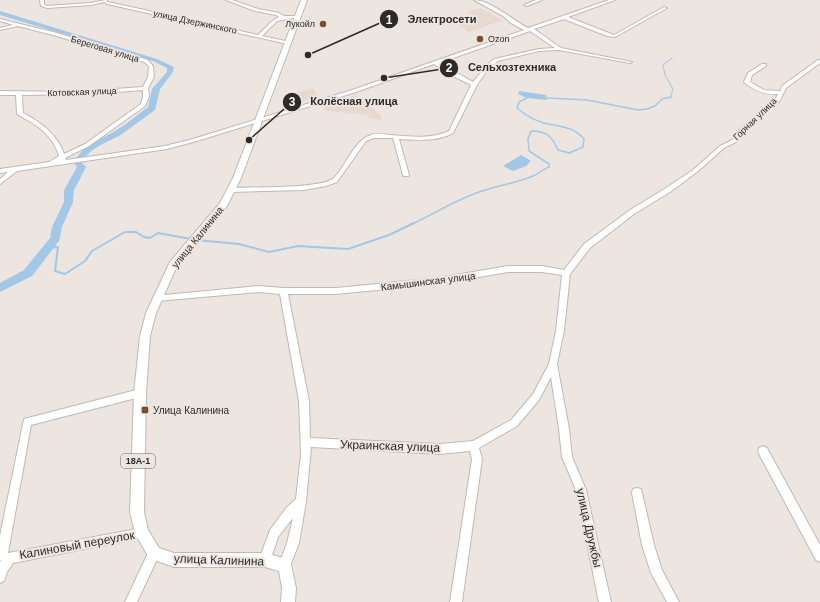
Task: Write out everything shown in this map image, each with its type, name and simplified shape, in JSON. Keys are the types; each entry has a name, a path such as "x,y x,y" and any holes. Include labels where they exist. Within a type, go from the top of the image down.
{"main road":[{"name":"улица Калинина","path":"284,565 265,560 174,560 154,553 142,534 137,512 140,393 145,336 156,298 173,264 190,246 198,234 224,204 231,190 259,121 304,0"},
{"path":"284,565 289,588 288,602"}],"street":[{"path":"42,0 42,5 47,7 92,4 103,1"},
{"path":"228,0 282,17 297,17"},
{"path":"476,0 505,15 513,22 529,29 555,44 559,49"},
{"path":"526,5 540,0"},
{"path":"0,171 46,165 64,160 86,159 166,148 259,121 613,0"},
{"name":"улица Дзержинского","path":"103,1 288,43"},
{"path":"564,17 615,36 665,8"},
{"path":"260,36 272,22 282,17"},
{"name":"Береговая улица","path":"0,20 19,24 146,61 151,66 151,77 145,88 146,97 143,104 134,112 64,160"},
{"path":"0,29 19,24"},
{"path":"231,190 304,188 330,183 335,181 364,140 373,136 435,139 445,137 451,132 475,85 490,64 496,60 539,50 559,49 630,62"},
{"name":"Горная улица","path":"566,273 587,246 632,212 695,171 722,147 734,141 742,130 776,101 784,87 798,75 820,61"},
{"path":"434,62 475,85"},
{"path":"764,65 750,74 747,82 755,89 763,92 771,94 781,92"},
{"name":"Котовская улица","path":"0,94 110,92 145,88"},
{"path":"19,94 20,114 41,125 50,132 64,160"},
{"path":"395,136 406,175"},
{"path":"0,182 14,169"},
{"name":"Камышинская улица","path":"156,298 259,289 283,291 336,291 438,281 508,269 542,269 566,273"},
{"name":"Украинская улица","path":"306,442 440,449 474,446 514,423 536,398 553,364 560,331 566,273"},
{"path":"283,291 304,401 306,442 301,502 293,543 284,565"},
{"name":"улица Дружбы","path":"553,364 564,429 567,457 581,490 605,602"},
{"name":"Калиновый переулок","path":"2,555 27,422 140,393"},
{"path":"456,602 478,459 474,446"},
{"path":"763,451 820,556"},
{"path":"637,493 648,545 657,573 673,602"},
{"path":"265,560 274,534 291,511 301,502"},
{"name":"Калиновый переулок","path":"0,576 2,569 10,558 142,534"},
{"path":"131,602 154,553"}],"shaded area":[{"path":"480,8 503,20 469,32 458,24 477,19 467,12"},
{"path":"313,89 319,97 283,107 282,95"},
{"path":"356,95 381,115 382,120 368,118 369,115 327,111 321,105"}],"water":[{"path":"519,91 546,95 547,100 527,98 518,94"},
{"path":"521,155 531,161 526,166 513,171 503,166"}],"waterway":[{"path":"0,13 155,60 171,67 170,72 156,89 152,108 119,132 87,150 81,156 78,163 82,167 69,190 69,202 57,227 55,239 28,273 0,288"},
{"path":"670,97 673,89 665,75 663,65 672,58"},
{"path":"547,98 587,100 638,110 655,106 662,99 670,97"},
{"path":"413,223 473,194 527,178 549,167 549,164 529,151 528,139 531,131 541,132 548,135 558,150 569,153 583,147 584,139 571,129 544,123 526,115 517,108 519,102 527,98"},
{"path":"196,240 239,244 269,252 298,246 348,249 389,235 413,223"},
{"path":"47,248 58,247 55,271 65,274 85,261 92,251 125,232 136,232 144,237 150,238 158,233 191,239"}],"place":[{"name":"Лукойл","path":"323,24"},
{"name":"Ozon","path":"480,39"},
{"name":"Электросети","path":"308,55"},
{"name":"Сельхозтехника","path":"384,78"},
{"name":"Колёсная улица","path":"249,140"},
{"name":"Улица Калинина","path":"145,410"}]}
